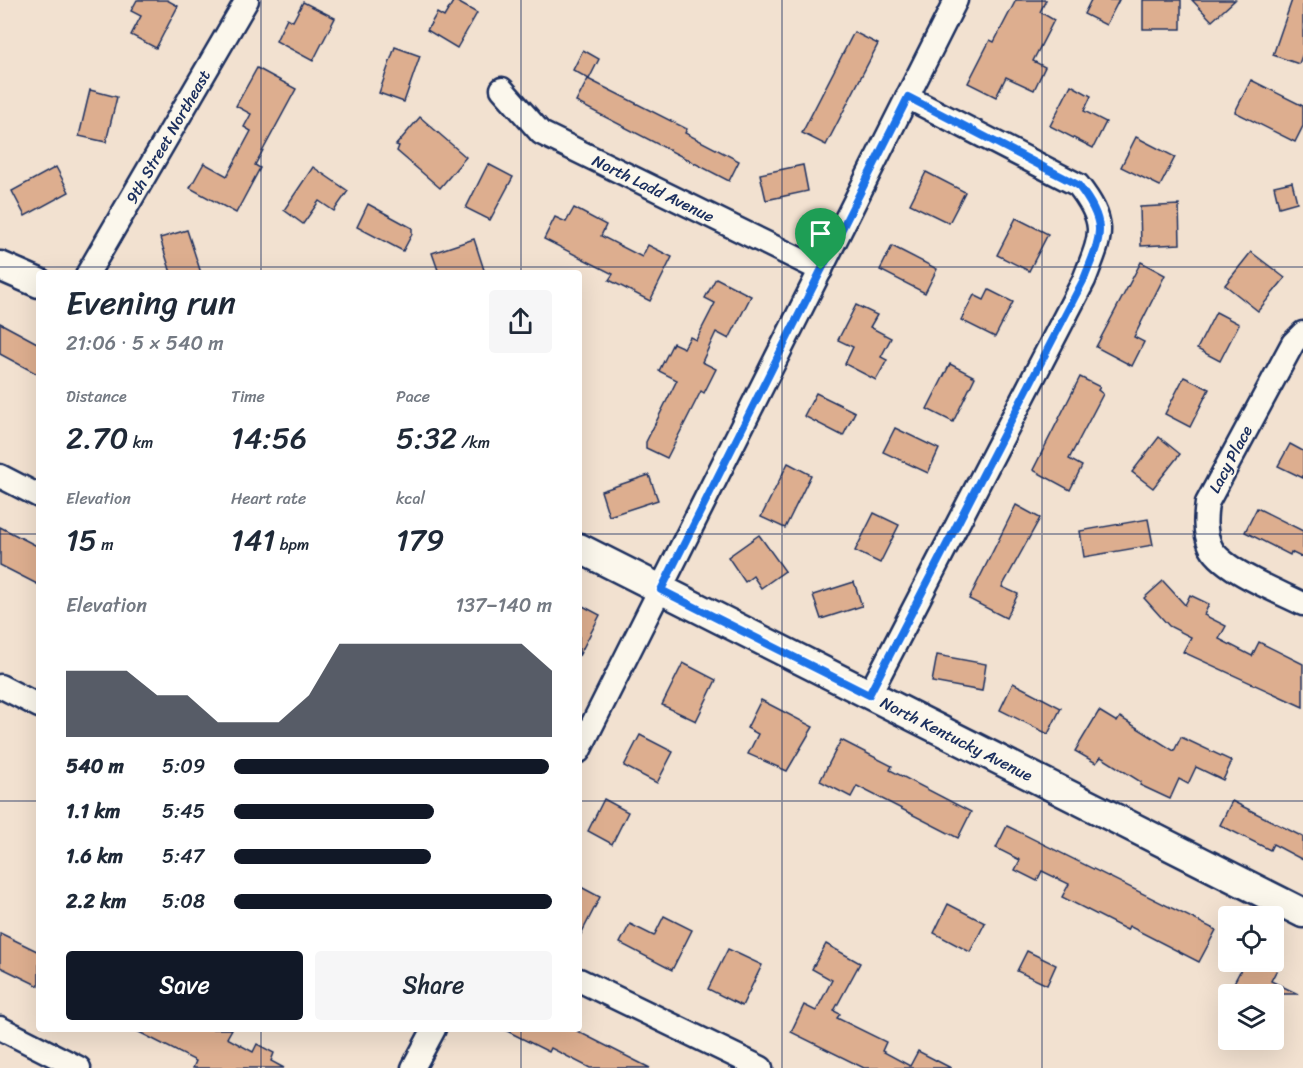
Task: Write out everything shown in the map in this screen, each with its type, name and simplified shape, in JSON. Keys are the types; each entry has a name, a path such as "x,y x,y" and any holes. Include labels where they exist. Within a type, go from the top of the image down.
{"main road":[{"path":"0,266 36,283"},
{"name":"North Kentucky Avenue","path":"582,550 1303,913"}],"street":[{"name":"9th Street Northeast","path":"90,270 247,0"},
{"path":"582,745 956,0"},
{"name":"North Ladd Avenue","path":"502,89 541,133 821,270"},
{"path":"869,695 1084,279 1101,236 1093,205 1078,185 908,97"},
{"name":"Lacy Place","path":"1298,338 1207,503 1204,522 1210,547 1230,566 1303,604"},
{"path":"0,476 36,494"},
{"path":"0,686 36,704"},
{"path":"582,981 761,1068"},
{"path":"0,1028 79,1068"},
{"path":"413,1068 432,1032"}],"building":[{"path":"137,0 167,0 178,6 156,48 131,35 141,16 131,11"},
{"path":"454,0 477,13 457,48 427,30 437,13 444,17"},
{"path":"1016,0 1046,0 1040,12 1054,20 1033,61 1045,67 1034,90 1006,77 996,97 968,83 990,40 994,42"},
{"path":"1091,0 1119,0 1106,25 1084,14"},
{"path":"1143,0 1181,0 1181,29 1143,29"},
{"path":"1192,0 1235,0 1212,21"},
{"path":"1292,0 1303,0 1303,53 1299,64 1273,55"},
{"path":"303,2 335,18 313,61 276,41 287,18 293,21"},
{"path":"854,32 878,44 826,145 802,133"},
{"path":"395,47 420,56 404,102 379,93"},
{"path":"583,50 599,59 589,79 573,70"},
{"path":"257,68 296,89 255,165 260,168 236,213 190,188 204,163 227,176 251,131 244,127 251,114 236,106"},
{"path":"588,79 687,129 685,133 739,161 729,181 576,102"},
{"path":"1251,80 1303,106 1303,126 1295,142 1235,112"},
{"path":"1071,85 1091,96 1084,111 1106,122 1093,148 1050,126"},
{"path":"90,90 117,97 106,142 79,136"},
{"path":"420,117 466,157 440,188 397,151 399,146 396,145"},
{"path":"1136,137 1175,157 1160,186 1121,167"},
{"path":"488,164 513,177 490,220 466,208"},
{"path":"803,165 808,191 766,200 760,174"},
{"path":"56,167 69,192 25,216 12,191"},
{"path":"313,167 348,191 334,211 319,201 303,224 284,210"},
{"path":"926,172 965,192 949,223 910,204"},
{"path":"1292,182 1297,202 1279,207 1274,186"},
{"path":"368,204 412,228 412,234 403,251 357,227"},
{"path":"1179,205 1180,244 1141,246 1140,207"},
{"path":"574,208 606,225 601,236 642,257 648,245 672,257 650,301 609,280 613,274 544,239 555,217 566,222"},
{"path":"1016,218 1048,234 1029,271 997,255"},
{"path":"187,230 200,270 170,270 160,238"},
{"path":"474,239 484,270 438,270 432,253"},
{"path":"892,246 937,269 925,293 880,270"},
{"path":"1251,252 1285,278 1258,311 1225,285"},
{"path":"1141,262 1165,275 1134,337 1144,342 1132,366 1096,347"},
{"path":"716,278 751,296 729,339 716,332 702,362 716,369 704,393 701,391 667,458 646,448 646,442 677,380 659,371 673,343 684,348 690,337 696,340 715,303 705,298"},
{"path":"989,290 1013,302 995,337 961,320 974,295 984,300"},
{"path":"856,305 877,315 870,327 891,338 881,357 887,360 876,380 845,364 853,347 838,340"},
{"path":"1216,312 1239,324 1220,361 1197,349"},
{"path":"0,323 36,342 36,373 0,354"},
{"path":"950,364 975,377 953,422 927,409"},
{"path":"1080,377 1100,387 1098,390 1103,394 1069,459 1082,466 1070,490 1033,470"},
{"path":"1184,377 1209,389 1190,427 1165,414"},
{"path":"816,393 855,412 843,436 804,416"},
{"path":"895,428 939,449 928,473 883,452"},
{"path":"1159,437 1180,454 1153,488 1132,472"},
{"path":"1290,444 1303,451 1303,478 1278,466"},
{"path":"788,463 811,475 785,528 761,517"},
{"path":"649,475 658,500 609,516 601,491"},
{"path":"1016,505 1040,518 1002,587 1018,594 1006,618 969,599"},
{"path":"1257,508 1303,531 1303,558 1291,552 1290,555 1245,532"},
{"path":"874,513 899,525 880,563 855,551"},
{"path":"1148,519 1153,545 1084,557 1080,531"},
{"path":"0,527 36,545 36,583 0,565"},
{"path":"759,535 785,571 761,588 753,576 745,582 728,557"},
{"path":"1163,581 1185,605 1190,595 1209,604 1204,615 1226,626 1219,639 1252,656 1259,642 1303,664 1303,707 1183,652 1191,637 1169,626 1144,598"},
{"path":"854,582 862,606 821,619 813,595"},
{"path":"582,606 600,615 582,650"},
{"path":"937,655 986,664 982,691 932,682"},
{"path":"683,663 716,680 696,721 662,705"},
{"path":"1013,683 1061,708 1048,734 1000,710"},
{"path":"761,700 813,727 787,771 748,754 758,734 747,728"},
{"path":"1099,711 1117,722 1120,717 1174,751 1181,737 1232,761 1223,780 1196,767 1188,784 1179,779 1170,799 1140,785 1141,782 1101,757 1096,763 1075,751"},
{"path":"640,735 673,752 657,783 624,766"},
{"path":"841,740 892,766 890,770 971,812 958,838 857,786 851,797 820,781"},
{"path":"604,799 628,812 612,844 588,831"},
{"path":"1232,801 1303,837 1303,860 1273,844 1270,850 1220,825"},
{"path":"1007,826 1216,930 1199,962 1129,926 1127,930 1062,897 1069,884 1042,871 1037,881 1015,870 1020,860 996,848"},
{"path":"582,888 600,897 582,932"},
{"path":"948,904 985,923 970,952 934,933"},
{"path":"664,916 692,930 672,970 620,943 630,924 654,936"},
{"path":"0,933 36,951 36,985 0,967"},
{"path":"826,944 860,963 834,1011 840,1014 837,1018 886,1042 882,1051 910,1066 918,1051 951,1068 864,1068 791,1032 804,1005 816,1011 832,980 812,969"},
{"path":"728,949 762,965 742,1006 708,989"},
{"path":"1027,951 1056,965 1047,985 1017,971"},
{"path":"1240,972 1276,972 1271,981 1277,984 1233,984"},
{"path":"1284,987 1298,994 1284,994"},
{"path":"139,1032 230,1032 227,1038 253,1052 257,1044 274,1053 271,1061 284,1068 193,1068 196,1061"},
{"path":"509,1032 579,1032 650,1068 590,1068 551,1048 549,1052"}],"route":[{"path":"908,97 1078,185 1093,205 1101,236 1084,279 869,695 661,590 821,270 908,97"}]}
